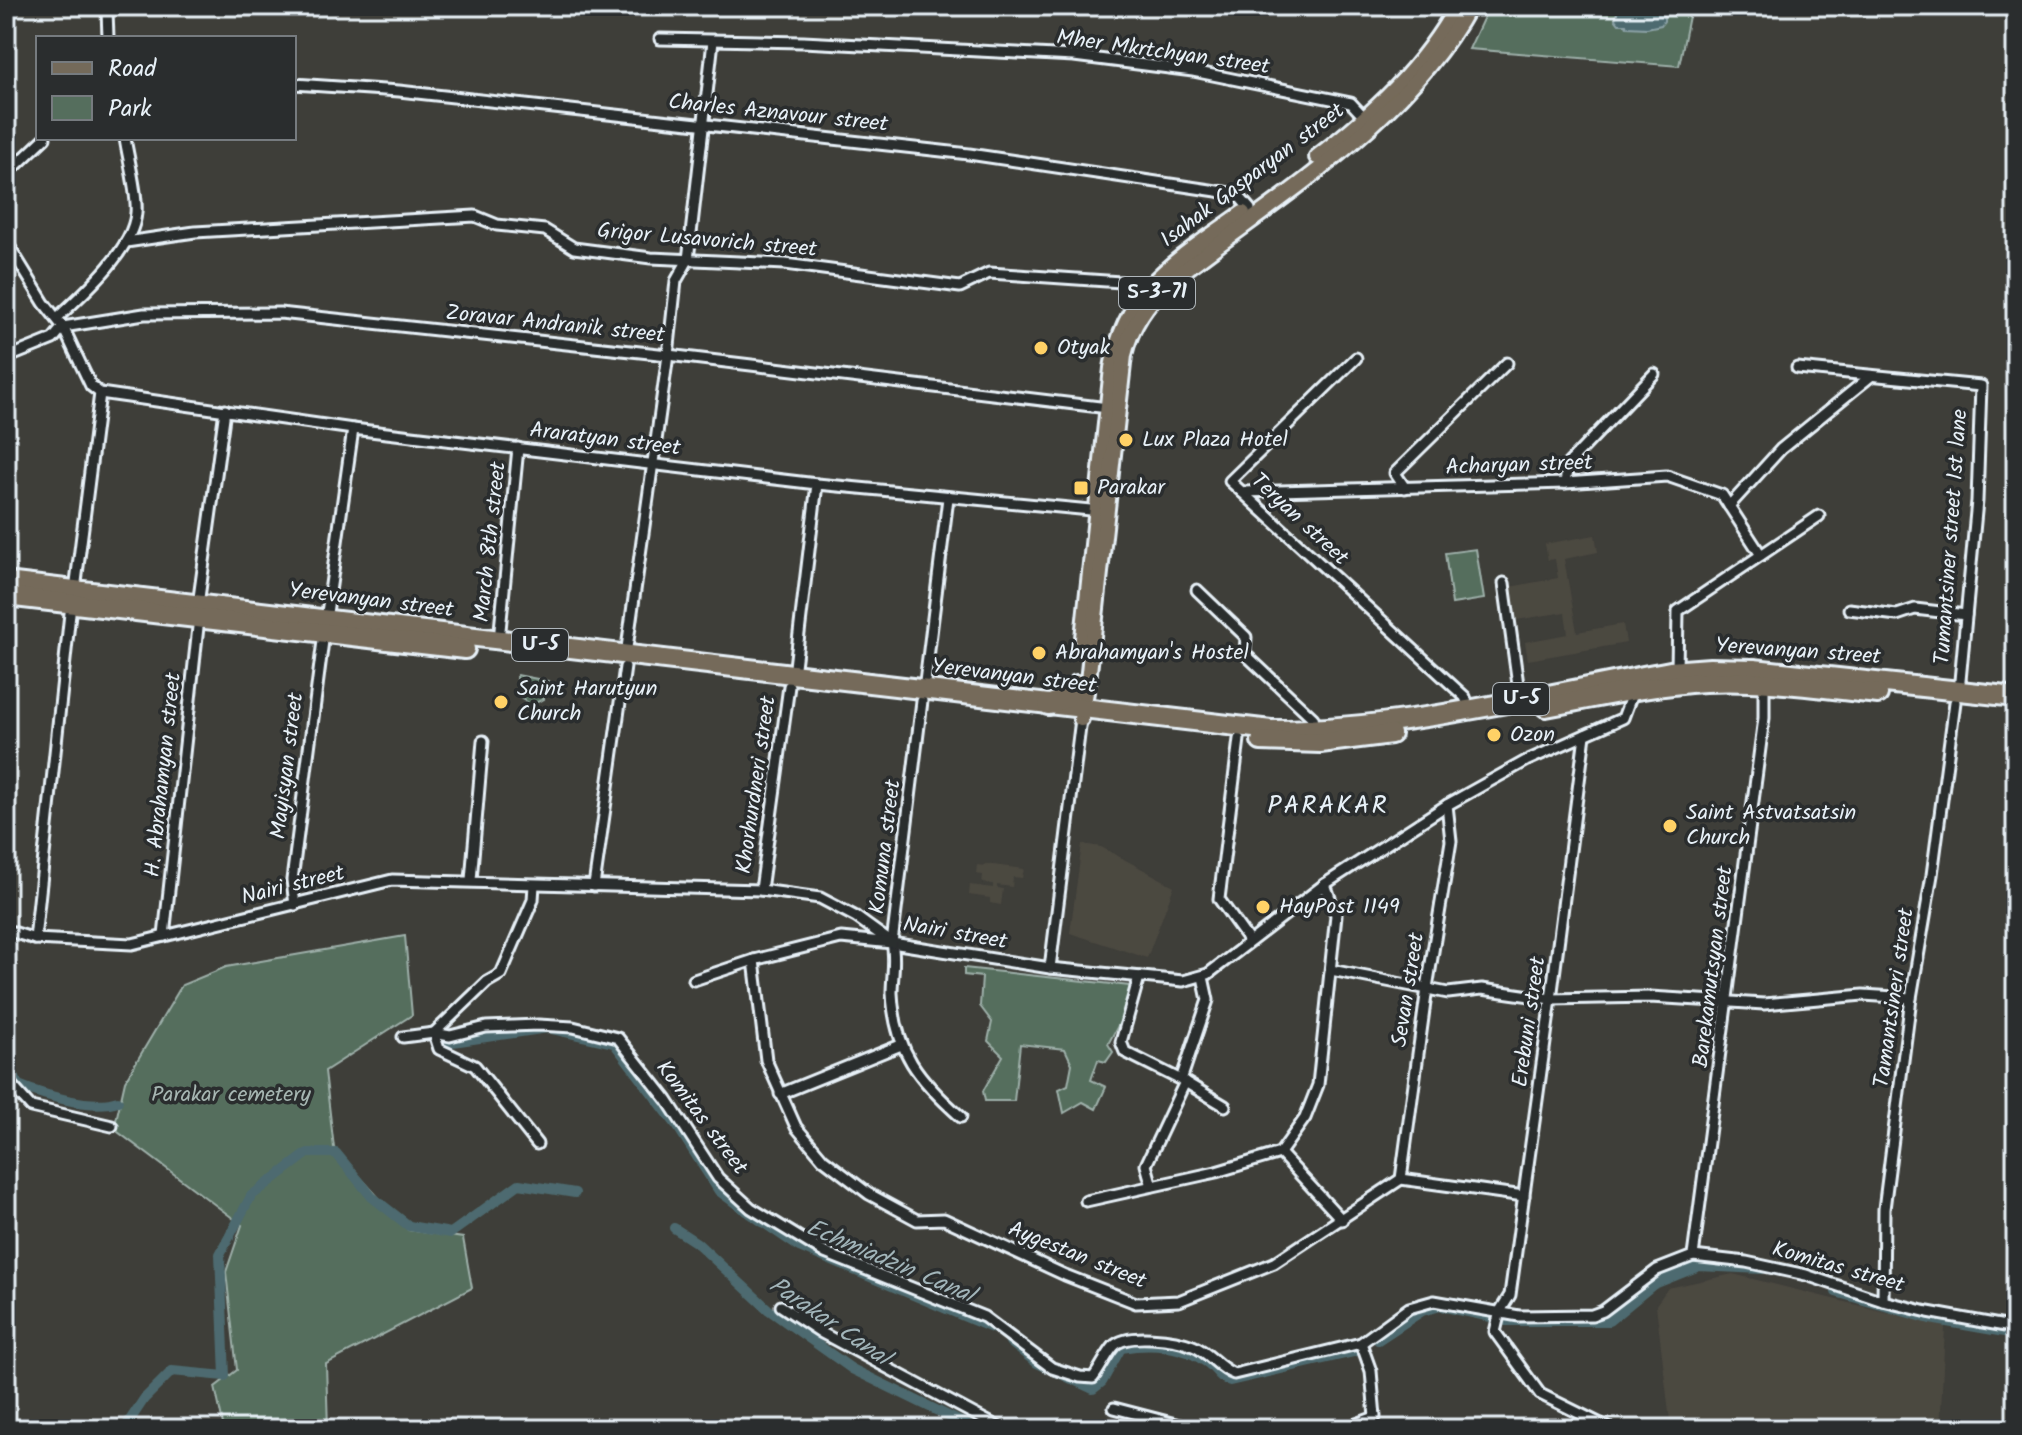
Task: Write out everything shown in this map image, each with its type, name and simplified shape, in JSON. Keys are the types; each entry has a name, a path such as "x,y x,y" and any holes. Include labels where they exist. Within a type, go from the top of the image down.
{"highway":[{"name":"Yerevanyan street","path":"6,582 73,597"},
{"name":"Yerevanyan street","path":"6,596 73,597 199,611 791,680 1288,743 1363,740 1633,691 1705,682 1764,682 1957,696 2016,697"},
{"name":"Yerevanyan street","path":"325,626 499,640 625,661"},
{"name":"Yerevanyan street","path":"923,696 1047,705 1078,717 1271,730 1316,730 1380,725 1677,670 1710,668 1754,669 1957,696 2016,709"},
{"path":"1047,705 1066,698 1077,685"}],"main road":[{"name":"Isahak Gasparyan street","path":"1078,717 1102,511 1108,408 1118,340 1128,314 1142,294 1170,267 1250,209 1390,95 1425,55 1457,6"},
{"name":"Isahak Gasparyan street","path":"1078,717 1077,685 1124,355 1133,329 1146,307 1169,282 1388,112 1439,53 1469,6"}],"street":[{"path":"108,36 107,10 114,6"},
{"name":"Mher Mkrtchyan street","path":"660,39 803,42 1074,56 1193,71 1351,103 1365,118"},
{"path":"594,886 676,281 688,260 713,41"},
{"name":"Charles Aznavour street","path":"296,84 399,91 969,154 1237,194 1250,209"},
{"path":"6,175 43,140"},
{"path":"60,322 126,242 136,214 125,140"},
{"name":"Grigor Lusavorich street","path":"126,242 195,232 475,216 497,225 545,230 574,248 688,260 785,264 960,287 989,273 1121,282 1134,285 1142,294"},
{"path":"6,241 44,303 60,322 91,386 100,393 73,597 35,939"},
{"name":"Zoravar Andranik street","path":"6,358 53,339 60,322 144,314 280,313 668,355 1108,408"},
{"name":"Teryan street","path":"1356,358 1230,481 1465,697 1469,708"},
{"path":"1405,488 1395,473 1507,363"},
{"path":"1797,368 1871,376"},
{"path":"1565,483 1568,464 1654,374"},
{"path":"1729,506 1781,449 1871,376"},
{"name":"Tumantsiner street 1st lane","path":"1871,376 1981,386 1977,501 1957,696"},
{"name":"Araratyan street","path":"100,393 353,429 817,484 1102,511"},
{"name":"H. Abrahamyan street","path":"164,936 199,611 225,410"},
{"name":"Mayisyan street","path":"295,905 292,880 353,429"},
{"name":"March 8th street","path":"499,640 518,448"},
{"name":"Acharyan street","path":"1242,492 1565,483 1667,476 1722,495 1761,555"},
{"name":"Khorhurdneri street","path":"761,890 817,484"},
{"name":"Komuna street","path":"948,498 892,943 895,955 892,993 901,1045 927,1087 961,1117"},
{"path":"1677,670 1678,611 1819,516"},
{"path":"1504,583 1520,699"},
{"path":"1197,590 1246,637 1245,654 1313,718 1316,730"},
{"path":"1849,609 1897,615 1915,609 1966,615"},
{"name":"Barekamutsyan street","path":"1693,1256 1764,718 1764,682"},
{"path":"1152,1186 1146,1165 1183,1081 1208,1000 1203,977 1325,884 1447,805 1526,761 1625,717 1633,691"},
{"name":"Tamantsineri street","path":"1883,1301 1884,1209 1911,998 1957,696"},
{"name":"Isahak Gasparyan street","path":"1050,968 1078,717"},
{"name":"Erebuni street","path":"1500,1311 1510,1295 1585,735"},
{"path":"1239,739 1219,899 1249,941"},
{"path":"471,880 483,741"},
{"name":"Sevan street","path":"1401,1179 1451,841 1447,805"},
{"name":"Nairi street","path":"6,930 35,939 132,944 392,880 761,890 820,898 856,917 892,943 1050,968 1183,981 1203,977"},
{"path":"1086,1201 1216,1172 1280,1153 1305,1118 1318,1085 1336,915 1325,884"},
{"path":"534,885 533,900 501,974 487,982 434,1033 439,1049 475,1066 537,1144"},
{"path":"694,980 754,960 841,938 892,943"},
{"name":"Aygestan street","path":"754,960 766,1060 796,1127 823,1159 869,1194 917,1220 944,1219 1065,1275 1136,1303 1179,1301 1274,1263 1401,1179"},
{"path":"1331,970 1448,993 1482,989 1551,999 1650,997 1789,1003 1822,997 1863,995 1911,998"},
{"path":"1139,977 1121,1042 1125,1052 1225,1106"},
{"name":"Komitas street","path":"403,1037 434,1033 450,1036 486,1027 538,1025 573,1027 618,1038 667,1100 718,1178 751,1208 825,1253 984,1317 1052,1368 1080,1377 1093,1378 1113,1347 1124,1339 1150,1338 1194,1346 1221,1369 1234,1374 1361,1343 1409,1308 1434,1301 1519,1316 1592,1315 1603,1311 1657,1270 1693,1256 1746,1262 1806,1275 1883,1301 2016,1328"},
{"path":"780,1094 901,1045"},
{"path":"6,1079 31,1107 112,1126"},
{"path":"1280,1153 1342,1220"},
{"path":"1401,1179 1524,1196"},
{"path":"781,1306 822,1333 1002,1429"},
{"path":"1500,1311 1495,1332 1540,1394 1611,1429"},
{"path":"1343,1429 1375,1417 1371,1371 1361,1343"},
{"path":"1114,1408 1195,1429"}],"shaded area":[{"path":"1595,535 1598,552 1564,559 1577,632 1623,624 1626,643 1528,660 1525,642 1568,634 1565,612 1516,620 1510,587 1558,578 1555,559 1548,560 1545,544"},
{"path":"1082,844 1101,847 1174,886 1147,958 1070,933"},
{"path":"977,865 1024,869 1022,878 1013,877 1012,887 997,885 997,888 1003,889 1001,905 990,903 990,898 969,895 970,885 993,888 993,884 982,883 983,875 976,874"},
{"path":"1733,1274 1945,1327 1940,1429 1671,1429 1656,1305 1668,1288"}],"green space":[{"path":"1489,6 1691,6 1679,66 1469,49"},
{"path":"1476,549 1484,599 1452,604 1445,553"},
{"path":"517,675 548,681 544,699 528,706 518,696"},
{"name":"Parakar cemetery","path":"405,936 412,1015 325,1071 334,1148 408,1230 463,1238 472,1288 326,1364 328,1429 224,1429 215,1387 237,1370 226,1272 242,1225 114,1129 125,1081 182,985 226,967"},
{"path":"964,968 1130,986 1125,1013 1108,1044 1113,1052 1106,1062 1098,1060 1091,1080 1106,1087 1096,1109 1083,1102 1064,1113 1059,1089 1068,1085 1072,1064 1065,1049 1020,1044 1014,1101 985,1101 983,1091 1003,1056 988,1041 992,1022 980,1006 982,977 964,975"}],"water":[{"path":"1619,6 1656,6 1664,11 1664,21 1661,25 1647,28 1627,27 1615,19"}],"waterway":[{"name":"Echmiadzin Canal","path":"446,1043 548,1028 614,1043 678,1127 719,1191 799,1247 994,1329"},
{"name":"Echmiadzin Canal","path":"6,1057 18,1085 82,1103 118,1101"},
{"name":"Parakar Canal","path":"124,1429 144,1399 172,1371 225,1376 220,1254 251,1196 308,1153 336,1153 372,1197 409,1226 451,1233 519,1184 575,1193"},
{"name":"Parakar Canal","path":"674,1228 697,1243 769,1310 852,1369 975,1429"},
{"name":"Echmiadzin Canal","path":"1505,1321 1609,1321 1654,1284 1699,1266 1762,1269"},
{"name":"Echmiadzin Canal","path":"1836,1292 1930,1319 2016,1334"},
{"name":"Echmiadzin Canal","path":"1378,1340 1422,1311 1441,1306 1491,1317"},
{"name":"Echmiadzin Canal","path":"1010,1342 1037,1363 1093,1389 1102,1382 1121,1348 1154,1345 1176,1348 1196,1356 1230,1381 1358,1351"}],"place":[{"name":"Otyak","path":"1041,348"},
{"name":"Lux Plaza Hotel","path":"1126,440"},
{"name":"Parakar","path":"1081,488"},
{"name":"Abrahamyan's Hostel","path":"1039,653"},
{"name":"Saint Harutyun Church","path":"501,702"},
{"name":"Ozon","path":"1494,735"},
{"name":"Saint Astvatsatsin Church","path":"1670,826"},
{"name":"HayPost 1149","path":"1263,907"}],"district":[{"name":"PARAKAR","path":"1328,806"}]}
